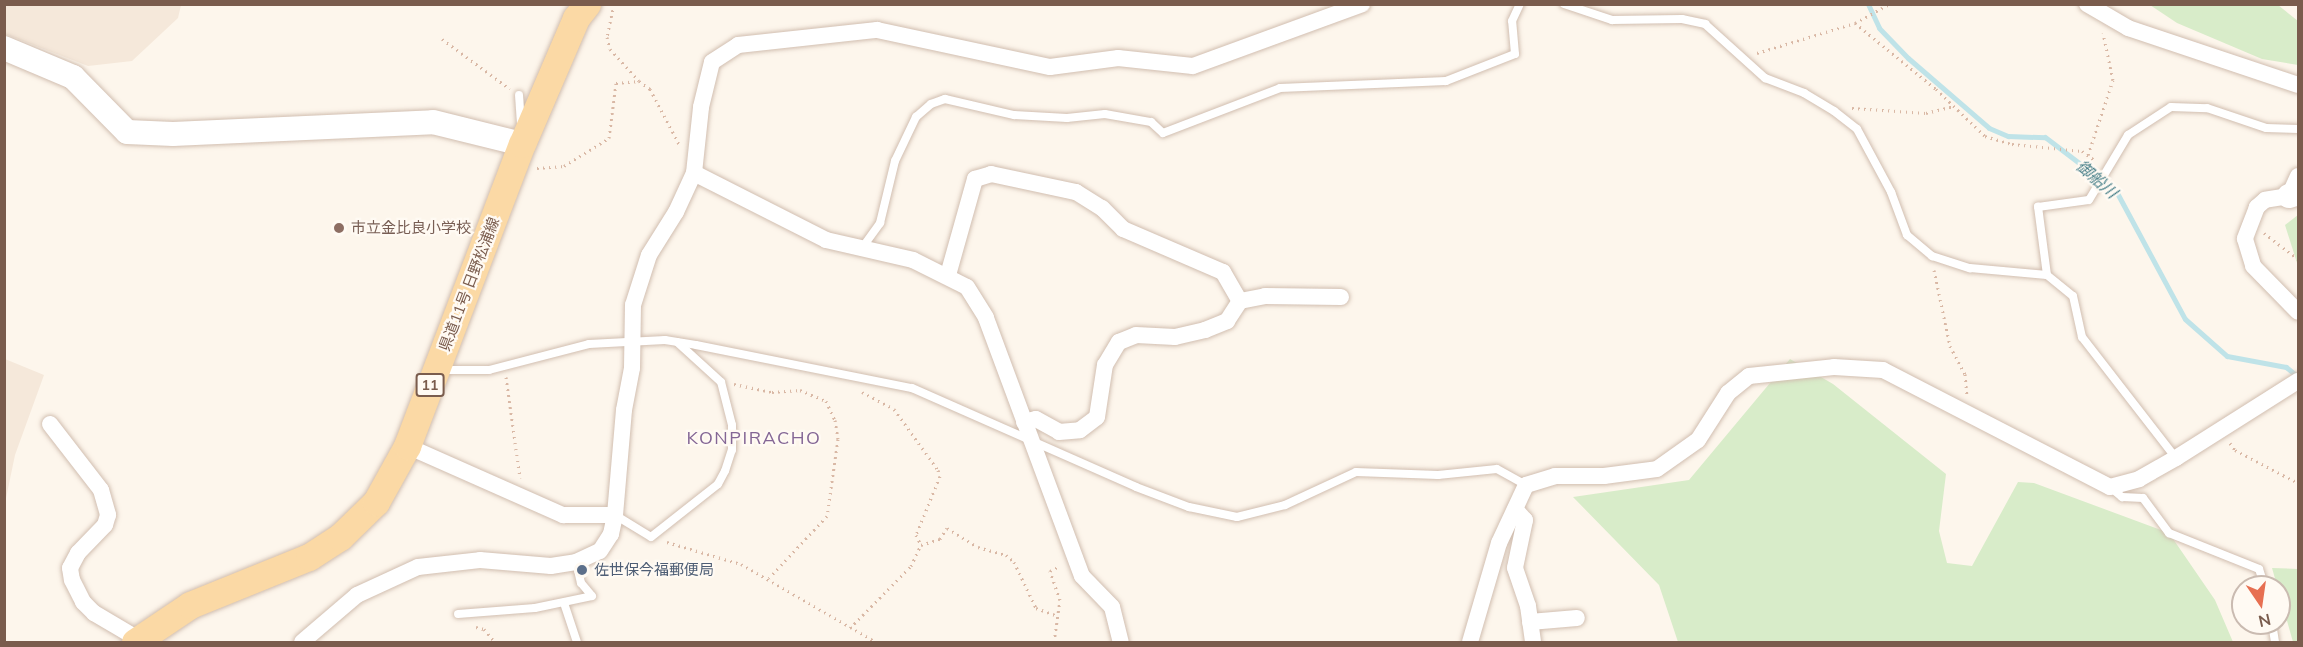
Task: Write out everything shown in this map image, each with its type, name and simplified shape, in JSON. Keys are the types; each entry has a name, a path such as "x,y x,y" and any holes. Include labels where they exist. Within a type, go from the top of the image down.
{"main road":[{"name":"県道11号 日野松浦線","path":"138,641 190,605 309,557 340,537 376,502 407,446 522,144 576,18 587,4"}],"street":[{"path":"302,642 357,595 387,578 418,567 480,560 551,566 576,562 600,551 611,534 615,515 632,342 633,305 649,255 676,212 694,173 701,107 712,62 738,45 877,30 1050,68 1118,58 1193,66 1362,4"},
{"path":"2092,8 2128,28 2298,85"},
{"path":"4,48 73,77 127,132 173,134 433,122 522,144"},
{"path":"694,173 826,240 913,260 948,275 967,288 987,318 1082,576 1112,607 1120,642"},
{"path":"948,275 975,179 992,174 1076,192 1102,208 1123,229 1223,272 1240,301"},
{"path":"2295,188 2265,200 2257,207 2245,239 2253,266 2298,312"},
{"path":"1024,422 1036,419 1059,432 1080,430 1097,417 1105,365 1119,342 1136,335 1175,337 1205,330 1227,321 1240,301 1265,296 1341,297"},
{"path":"1470,642 1499,543 1526,485 1555,476 1604,476 1658,469 1698,440 1728,393 1749,376 1834,367 1883,370 1969,412 2110,487 2139,479 2222,432 2298,381"},
{"path":"50,424 101,490 108,515 105,525 78,553 70,568 72,580 83,602 94,614 138,641"},
{"path":"407,446 563,515 615,515"},
{"path":"1515,509 1525,520 1515,568 1530,622 1533,642"},
{"path":"1530,622 1577,618"}],"lane":[{"path":"862,248 880,223 895,161 916,117 931,104 945,99 1014,115 1067,118 1105,114 1151,122 1163,133 1280,88 1446,81 1515,54 1512,21 1520,4"},
{"path":"1564,4 1612,20 1682,19 1705,24 1766,78 1804,93 1834,111 1857,129 1891,192 1907,235 1932,256 1970,268 2047,275 2073,296 2082,337 2176,458"},
{"path":"519,95 522,144"},
{"path":"2047,275 2038,207 2088,200 2128,135 2171,107 2207,108 2266,128 2298,129"},
{"path":"435,371 505,366 589,344 676,342 912,388 1032,443 1189,507 1237,517 1285,505 1356,472 1438,475 1497,469 1526,485"},
{"path":"615,515 651,537 718,484 725,471 732,450 732,425 721,382 676,342"},
{"path":"2110,487 2122,497 2143,498 2169,533 2259,569 2261,575"},
{"path":"459,614 564,603 592,596 581,583 576,562"},
{"path":"564,603 577,642"}],"path":[{"path":"614,4 607,37 610,49 639,81 650,89 694,173"},
{"path":"1742,57 1855,23 1889,4"},
{"path":"2088,155 2114,80 2092,8"},
{"path":"1855,23 1954,106 1985,136 1996,141 2082,151 2108,170"},
{"path":"442,39 519,95"},
{"path":"512,171 564,166 609,138 616,83 639,81"},
{"path":"1834,111 1862,107 1926,112 1954,106"},
{"path":"2251,222 2298,259"},
{"path":"1932,256 1950,346 1965,374 1969,412"},
{"path":"505,366 523,497"},
{"path":"721,382 772,392 800,390 826,401 836,420 838,439 827,516 769,578"},
{"path":"854,389 894,409 938,470 940,476 916,535 921,545"},
{"path":"2222,432 2235,450 2298,483"},
{"path":"850,628 911,566 921,545 940,539 947,528 978,547 1006,555 1014,562 1036,608 1058,616"},
{"path":"651,537 741,564 769,578 876,642"},
{"path":"1054,642 1060,600 1050,571 1064,564"},
{"path":"459,614 458,620 484,629 495,642"}],"shaded area":[{"path":"4,5 181,5 178,18 132,61 88,66 5,34"},
{"path":"5,359 44,375 15,455 5,503"}],"green space":[{"path":"2150,5 2278,5 2298,21 2298,65 2262,59 2177,23"},
{"path":"2298,215 2298,266 2285,225"},
{"path":"1790,359 1833,384 1946,474 1939,531 1947,563 1972,566 2018,482 2034,483 2169,533 2215,600 2233,642 1678,642 1659,585 1573,497 1689,480"},
{"path":"2272,568 2298,569 2298,642 2293,642 2291,635 2291,575 2274,575"}],"waterway":[{"name":"御船川","path":"1868,4 1879,28 1908,58 1989,128 2008,136 2045,137 2116,191 2185,319 2227,356 2286,367 2298,377"}],"place":[{"name":"市立金比良小学校","path":"339,228"},
{"name":"佐世保今福郵便局","path":"582,570"}],"district":[{"name":"KONPIRACHO","path":"754,438"}]}
